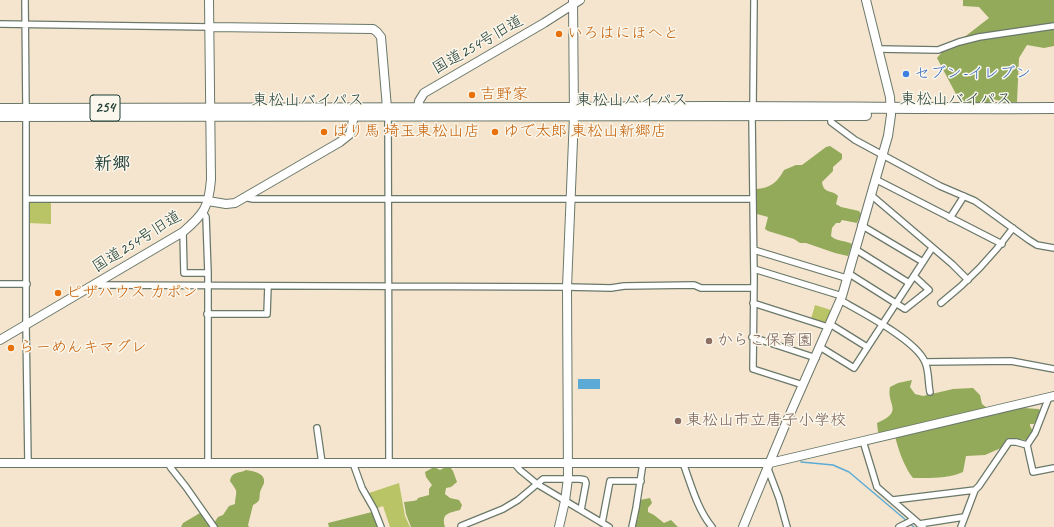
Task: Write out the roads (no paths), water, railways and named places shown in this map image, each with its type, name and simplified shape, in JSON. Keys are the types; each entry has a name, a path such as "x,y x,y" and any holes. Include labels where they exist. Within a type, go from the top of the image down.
{"highway":[{"name":"東松山バイパス","path":"753,112 831,115 1054,108"},
{"name":"254","path":"0,109 26,112 210,112"},
{"name":"東松山バイパス","path":"210,112 354,116 418,109 574,112"},
{"name":"254","path":"0,116 26,112"},
{"name":"東松山バイパス","path":"210,112 891,112 1054,115"}],"street":[{"path":"25,0 28,463"},
{"name":"国道254号旧道","path":"0,340 183,232 203,212 208,200 211,179 209,0"},
{"path":"754,0 752,199 754,250 752,337 753,369 803,385"},
{"path":"743,527 841,298 888,136 891,112 888,85 866,0"},
{"path":"559,527 565,501 568,478 567,287 574,112 576,1"},
{"name":"国道254号旧道","path":"418,109 419,101 424,93 544,23 576,1"},
{"path":"0,24 372,29 377,32 381,37 387,112 389,463"},
{"path":"879,49 938,50 959,42 979,37 1054,26"},
{"path":"831,115 831,122 855,140 940,186 964,196 986,208 1037,245 1054,248"},
{"path":"26,199 208,200 219,204 230,204 340,142 350,134 354,116"},
{"path":"875,179 1002,244"},
{"path":"870,195 952,264 968,280"},
{"path":"950,218 964,196"},
{"path":"244,197 253,199 752,199"},
{"path":"203,212 206,217 208,273 208,464"},
{"path":"861,225 923,262"},
{"path":"941,303 968,280 1002,244 1013,228"},
{"path":"183,232 184,273 208,273"},
{"path":"820,348 854,368 932,248"},
{"path":"855,249 909,283"},
{"path":"754,250 847,276 905,309 929,290 914,276"},
{"path":"754,268 841,298 913,346 925,362 930,392"},
{"path":"0,284 27,284"},
{"path":"94,285 611,288 624,286 694,286 701,288 753,288"},
{"path":"207,314 267,314 268,286"},
{"path":"753,303 829,325 867,347"},
{"path":"752,337 816,358"},
{"path":"925,362 1010,361 1054,369"},
{"path":"0,463 683,463 769,466 863,441 1051,397"},
{"path":"1051,397 1035,433 1027,445 1033,472 1054,468"},
{"path":"317,428 322,463"},
{"path":"863,441 877,486 894,500 913,520 921,525 964,517"},
{"path":"961,527 975,490 1009,442 1027,445"},
{"path":"168,463 214,527"},
{"path":"353,463 362,488 374,509 381,527"},
{"path":"514,463 537,484 609,527"},
{"path":"632,527 643,463"},
{"path":"683,463 706,520 712,527"},
{"path":"769,466 787,527"},
{"path":"461,527 503,509 518,500 543,479 568,478 585,480 586,483 581,510"},
{"path":"602,523 610,481 641,481"},
{"path":"894,500 975,490"},
{"path":"899,527 913,520"}],"water":[{"path":"578,379 600,379 600,389 578,389"}],"waterway":[{"path":"801,462 833,465 849,472 907,521"},
{"path":"910,524 914,527"}],"place":[{"name":"いろはにほへと","path":"559,34"},
{"name":"セブン-イレブン","path":"906,74"},
{"name":"吉野家","path":"472,95"},
{"name":"ばり馬 埼玉東松山店","path":"324,132"},
{"name":"ゆで太郎 東松山新郷店","path":"495,132"},
{"name":"ピザハウス カポン","path":"58,293"},
{"name":"からこ保育園","path":"709,341"},
{"name":"らーめんキマグレ","path":"11,348"},
{"name":"東松山市立唐子小学校","path":"678,421"}],"district":[{"name":"新郷","path":"112,164"}]}
